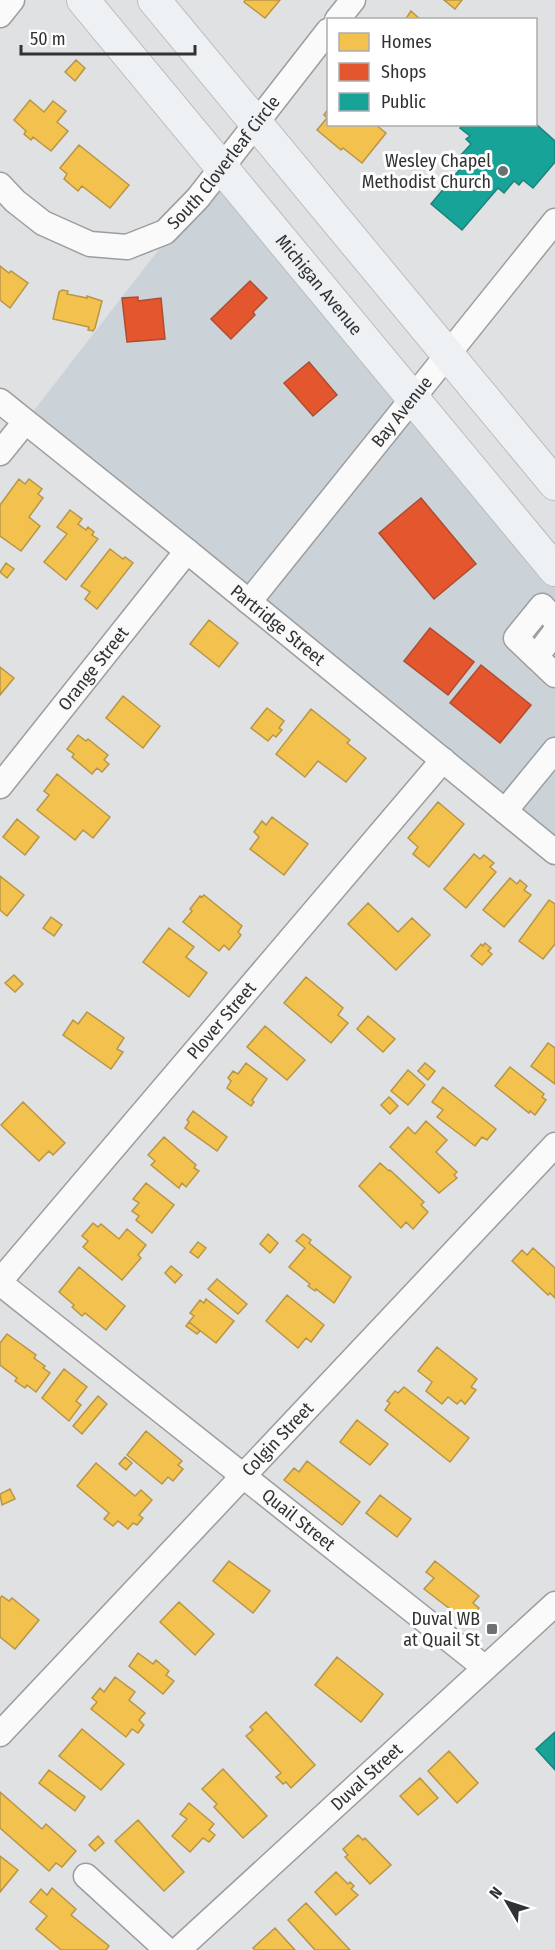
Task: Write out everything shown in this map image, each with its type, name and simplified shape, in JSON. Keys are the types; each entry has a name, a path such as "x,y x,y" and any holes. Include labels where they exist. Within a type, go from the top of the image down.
{"main road":[{"name":"Michigan Avenue","path":"83,0 555,570"},
{"path":"154,0 555,484"}],"street":[{"path":"0,15 12,0"},
{"path":"339,18 353,0"},
{"name":"South Cloverleaf Circle","path":"0,185 15,201 43,223 90,244 127,247 165,232 198,198 327,32"},
{"name":"Bay Avenue","path":"249,602 555,221"},
{"name":"Partridge Street","path":"0,401 555,852"},
{"path":"0,453 25,422"},
{"name":"Orange Street","path":"0,786 187,551"},
{"path":"555,620 542,606 516,638 555,675"},
{"path":"536,657 555,632"},
{"path":"505,811 555,750"},
{"name":"Plover Street","path":"0,1282 443,760"},
{"name":"Colgin Street","path":"0,1734 555,1145"},
{"name":"Quail Street","path":"0,1282 484,1668"},
{"name":"Duval Street","path":"178,1950 555,1604"},
{"path":"86,1876 168,1950"}],"shaded area":[{"path":"222,168 555,571 555,849 25,422"}],"building: Homes":[{"path":"245,0 280,0 265,18 244,2"},
{"path":"444,0 462,0 455,9"},
{"path":"411,11 419,18 406,18"},
{"path":"76,60 85,68 75,81 65,72"},
{"path":"30,100 44,112 53,101 66,111 57,122 68,131 51,151 33,137 31,140 24,134 26,131 14,120"},
{"path":"327,118 327,126 377,126 386,133 362,163 343,148 341,150 317,130"},
{"path":"79,145 129,185 110,208 82,186 78,191 64,179 67,174 60,168"},
{"path":"0,266 28,283 10,308 0,300"},
{"path":"68,291 67,294 87,298 87,296 102,301 93,331 88,330 89,327 53,319 59,292"},
{"path":"19,479 25,484 29,479 42,489 38,494 43,498 29,517 40,526 21,551 0,536 0,505"},
{"path":"70,510 82,519 78,524 86,530 88,527 94,532 92,535 98,539 66,580 44,562 67,534 57,527"},
{"path":"110,549 133,563 97,609 85,599 90,592 81,586"},
{"path":"6,563 14,569 7,578 0,572"},
{"path":"209,620 238,643 219,667 190,644"},
{"path":"0,667 14,678 0,695"},
{"path":"123,696 160,726 143,748 106,718"},
{"path":"267,708 284,721 279,728 282,730 268,741 251,728"},
{"path":"311,709 350,740 347,743 366,758 346,782 318,761 305,777 276,754"},
{"path":"78,735 86,741 88,739 108,755 104,760 109,764 102,772 97,768 92,774 72,757 74,754 67,749"},
{"path":"57,774 110,817 93,838 83,830 75,840 37,810 49,795 44,791"},
{"path":"438,802 464,824 429,867 413,854 418,847 408,838"},
{"path":"272,817 308,844 284,875 250,849 259,837 254,832 262,821 266,825"},
{"path":"17,819 39,837 25,855 3,837"},
{"path":"474,854 480,859 484,855 494,863 490,867 496,872 466,908 444,889"},
{"path":"0,876 24,895 7,916 0,910"},
{"path":"510,878 517,884 520,880 527,886 524,890 531,895 504,927 483,910"},
{"path":"204,895 242,926 238,932 241,935 229,950 224,945 219,951 183,922 200,896"},
{"path":"549,900 555,904 555,944 543,959 519,941"},
{"path":"368,903 398,932 412,918 430,935 396,970 348,924"},
{"path":"51,917 62,925 54,936 43,928"},
{"path":"169,928 194,947 186,957 207,973 189,997 143,962"},
{"path":"485,943 491,948 488,951 492,954 482,965 471,956 481,944 483,946"},
{"path":"14,975 23,984 15,992 5,983"},
{"path":"306,977 343,1008 338,1015 348,1023 331,1043 284,1003"},
{"path":"87,1012 124,1038 117,1049 123,1052 111,1069 63,1035 73,1020 78,1024"},
{"path":"368,1016 395,1039 383,1052 357,1029"},
{"path":"265,1026 305,1060 287,1080 247,1047"},
{"path":"548,1043 555,1048 555,1084 531,1066"},
{"path":"246,1063 267,1079 252,1100 254,1102 251,1106 227,1088 231,1081 228,1078 233,1071 238,1074"},
{"path":"425,1063 435,1071 428,1080 418,1071"},
{"path":"510,1067 544,1094 542,1097 546,1100 535,1115 530,1111 529,1113 495,1086"},
{"path":"408,1070 425,1085 408,1105 391,1091"},
{"path":"443,1087 496,1129 487,1140 482,1137 475,1146 437,1117 443,1110 432,1102"},
{"path":"389,1097 398,1106 390,1114 381,1105"},
{"path":"23,1102 65,1143 53,1155 49,1151 39,1161 1,1125"},
{"path":"193,1111 227,1137 217,1151 185,1128"},
{"path":"426,1121 447,1140 436,1152 457,1172 454,1175 457,1178 439,1193 390,1147 408,1127 415,1134"},
{"path":"164,1137 196,1165 194,1168 199,1171 186,1187 182,1183 179,1188 151,1165 155,1161 148,1155"},
{"path":"380,1163 424,1202 421,1205 428,1212 413,1229 406,1222 401,1228 359,1186"},
{"path":"146,1183 174,1205 152,1233 136,1220 139,1216 132,1211 139,1203 133,1199"},
{"path":"93,1223 98,1227 101,1224 119,1239 127,1229 146,1245 138,1255 141,1258 122,1280 83,1247 88,1241 82,1236"},
{"path":"268,1234 278,1243 270,1253 260,1244"},
{"path":"303,1234 311,1240 309,1243 351,1277 334,1303 316,1289 315,1291 308,1286 310,1284 289,1267 305,1248 296,1241"},
{"path":"198,1242 206,1248 198,1258 190,1252"},
{"path":"533,1248 555,1268 555,1298 550,1293 548,1295 512,1261 522,1250 527,1255"},
{"path":"171,1266 182,1275 175,1283 165,1273"},
{"path":"79,1267 125,1306 106,1330 85,1313 82,1316 72,1307 74,1305 59,1292"},
{"path":"217,1279 247,1304 238,1314 208,1289"},
{"path":"287,1295 324,1325 311,1342 306,1338 298,1348 266,1321"},
{"path":"206,1299 234,1321 216,1343 189,1322 194,1316 190,1313 200,1300 204,1303"},
{"path":"189,1322 200,1331 197,1334 186,1326"},
{"path":"7,1334 36,1355 34,1358 50,1373 36,1392 27,1385 25,1388 15,1381 17,1378 0,1365 0,1343"},
{"path":"437,1347 477,1379 471,1387 476,1390 465,1404 461,1400 457,1404 448,1397 442,1404 426,1391 432,1382 418,1371"},
{"path":"64,1369 87,1387 76,1401 81,1405 69,1421 42,1398"},
{"path":"404,1387 469,1438 450,1462 385,1410 390,1403 387,1401 395,1391 398,1393"},
{"path":"98,1396 107,1404 82,1434 73,1426"},
{"path":"357,1420 388,1444 370,1465 340,1442"},
{"path":"146,1431 182,1461 178,1465 183,1469 173,1481 168,1477 162,1484 127,1455"},
{"path":"125,1457 132,1463 126,1470 119,1464"},
{"path":"307,1461 360,1502 342,1525 284,1480 294,1468 299,1472"},
{"path":"96,1463 135,1496 141,1490 152,1500 139,1515 143,1518 137,1525 133,1523 128,1529 118,1521 113,1526 104,1519 109,1513 77,1486"},
{"path":"10,1489 15,1499 2,1505 0,1494"},
{"path":"380,1495 411,1519 397,1537 366,1513"},
{"path":"229,1561 270,1591 253,1613 213,1581"},
{"path":"435,1561 479,1596 473,1603 479,1608 467,1622 424,1589 434,1578 426,1572"},
{"path":"2,1596 9,1601 12,1598 39,1620 15,1649 0,1637 0,1598"},
{"path":"179,1602 214,1634 195,1655 160,1622"},
{"path":"138,1653 153,1664 156,1660 169,1671 166,1675 174,1681 163,1694 129,1666"},
{"path":"337,1657 383,1694 361,1722 315,1685"},
{"path":"115,1677 135,1692 129,1700 145,1713 139,1720 144,1725 138,1733 132,1729 126,1737 91,1709 97,1702 92,1698 100,1688 104,1692"},
{"path":"266,1712 315,1765 291,1788 286,1782 283,1784 276,1777 281,1773 246,1736 253,1730 250,1727"},
{"path":"82,1729 124,1764 101,1790 59,1756"},
{"path":"449,1751 478,1783 457,1803 428,1771"},
{"path":"223,1769 267,1816 243,1838 214,1807 217,1804 202,1789"},
{"path":"49,1770 85,1797 75,1811 39,1783"},
{"path":"420,1778 438,1798 418,1815 400,1796"},
{"path":"0,1792 42,1829 46,1824 76,1851 62,1867 56,1863 49,1871 0,1828"},
{"path":"189,1803 214,1824 209,1830 215,1835 209,1842 203,1838 190,1852 172,1836 187,1819 180,1814"},
{"path":"138,1820 184,1872 164,1891 115,1841"},
{"path":"358,1835 363,1840 365,1838 391,1865 370,1884 345,1857 348,1855 343,1849"},
{"path":"98,1836 104,1843 95,1851 89,1845"},
{"path":"0,1856 18,1870 0,1892"},
{"path":"336,1872 348,1884 350,1882 354,1886 351,1889 358,1895 336,1915 315,1892"},
{"path":"52,1888 76,1909 71,1915 109,1946 106,1950 61,1950 36,1929 47,1916 30,1902 41,1889 47,1895"},
{"path":"306,1903 350,1950 315,1950 288,1920"},
{"path":"275,1928 295,1950 255,1950 253,1948"}],"building: Shops":[{"path":"250,281 267,298 253,312 255,315 231,339 211,319"},
{"path":"138,297 138,301 161,298 165,339 127,342 122,298"},
{"path":"309,362 337,395 313,416 284,383"},
{"path":"421,498 476,564 434,599 379,533"},
{"path":"430,628 474,662 448,695 404,661"},
{"path":"481,665 531,705 500,743 450,703"}],"building: Public":[{"name":"Wesley Chapel Methodist Church","path":"537,125 555,141 555,162 533,188 523,180 519,185 514,181 504,193 498,188 462,230 431,204 466,162 460,156 471,144 466,139 470,136 460,128 462,126"},
{"path":"555,1732 555,1770 536,1749"}],"place":[{"name":"Wesley Chapel Methodist Church","path":"503,171"},
{"name":"Duval WB at Quail St","path":"492,1629"}]}
